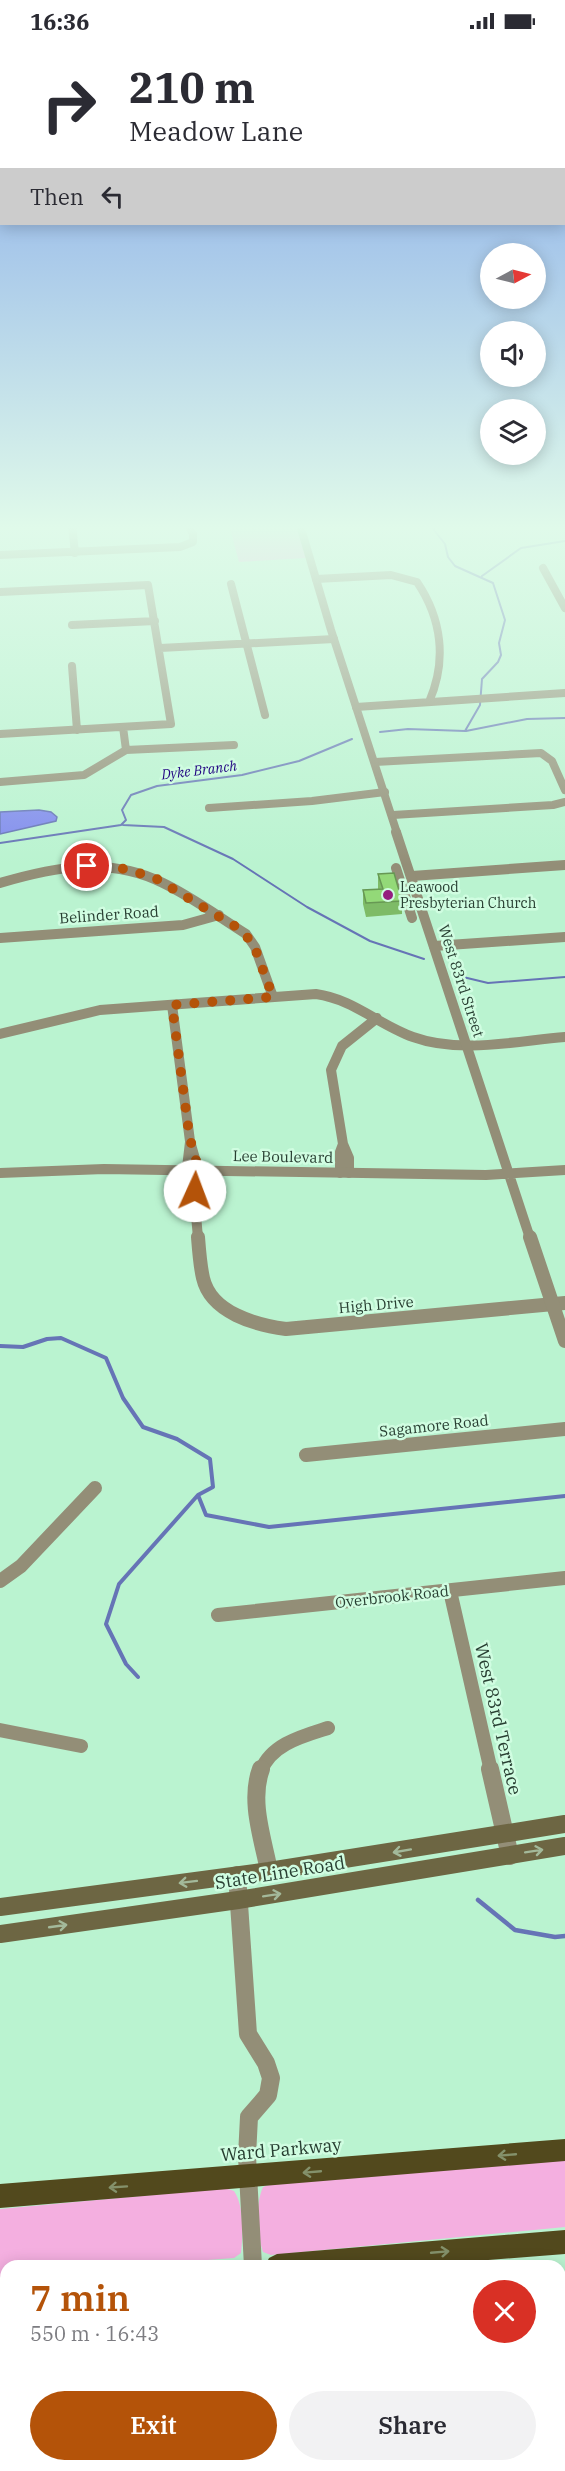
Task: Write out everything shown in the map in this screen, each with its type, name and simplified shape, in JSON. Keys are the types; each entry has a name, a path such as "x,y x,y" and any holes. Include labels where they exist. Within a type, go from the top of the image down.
{"main road":[{"name":"State Line Road","path":"0,1907 269,1871 565,1824"},
{"name":"State Line Road","path":"0,1934 238,1900 565,1846"},
{"name":"Ward Parkway","path":"0,2196 565,2150"},
{"path":"349,2260 565,2242"}],"street":[{"path":"0,734 171,724 158,638"},
{"path":"245,638 264,715"},
{"path":"429,702 441,670 441,638"},
{"path":"160,648 334,639"},
{"name":"West 83rd Street","path":"334,639 508,1175 559,1304 565,1341"},
{"path":"72,666 77,730"},
{"path":"356,707 565,693"},
{"path":"123,727 126,750"},
{"path":"0,782 84,775 126,750 234,745"},
{"path":"375,762 541,753 552,761 565,790"},
{"path":"209,808 312,801 384,792"},
{"path":"393,815 553,805 565,802"},
{"path":"412,876 565,865"},
{"path":"0,883 41,871 70,867 105,866 155,878 219,915 238,928 253,943 273,997"},
{"path":"396,868 412,918"},
{"name":"Belinder Road","path":"0,938 183,925 219,915"},
{"path":"434,946 565,937"},
{"path":"0,1034 89,1011 331,994 414,1038 429,1042 465,1044 565,1037"},
{"path":"172,1005 190,1141 191,1171"},
{"path":"344,1173 340,1152 343,1144 332,1082 333,1058 346,1040 377,1018"},
{"name":"Lee Boulevard","path":"0,1173 104,1168 508,1175 565,1170"},
{"name":"High Drive","path":"191,1171 188,1186 194,1197 205,1285 219,1303 234,1314 253,1323 286,1329 559,1304"},
{"name":"Sagamore Road","path":"306,1455 565,1429"},
{"path":"0,1581 21,1566 95,1488"},
{"name":"Overbrook Road","path":"218,1615 565,1578"},
{"name":"West 83rd Terrace","path":"450,1591 510,1856"},
{"path":"269,1871 258,1804 258,1773 263,1761 278,1746 308,1733 328,1728"},
{"path":"0,1730 81,1746"},
{"path":"237,1875 248,2034 251,2044 267,2063 271,2075 270,2088 266,2097 249,2117 253,2260"}],"shaded area":[{"path":"565,2158 565,2227 271,2255 263,2252 258,2228 259,2202 263,2187 271,2184"},
{"path":"225,2188 234,2191 240,2204 241,2253 234,2258 208,2260 0,2260 0,2209"}],"water":[{"path":"39,810 51,812 57,817 56,821 0,834 0,812"}],"building":[{"path":"394,873 402,901 366,903 363,890 383,889 378,874"}],"waterway":[{"path":"380,732 408,729 465,731 480,705 482,679 498,662 501,655 500,638"},
{"path":"466,731 527,719 565,718"},
{"name":"Dyke Branch","path":"0,843 121,825 126,820 122,810 131,795 157,786 242,775 299,761 352,739"},
{"path":"123,825 164,827 233,859 307,907 370,941 424,959"},
{"path":"463,977 488,983 565,977"},
{"path":"0,1346 23,1347 47,1339 61,1338 106,1358 123,1398 143,1427 177,1439 210,1459 213,1487 198,1495"},
{"path":"138,1677 126,1664 106,1624 119,1584 198,1495"},
{"path":"198,1495 206,1515 269,1527 565,1496"},
{"path":"478,1900 515,1930 555,1937 565,1936"}],"place":[{"name":"Leawood Presbyterian Church","path":"388,895"}],"route":[{"path":"87,866 125,869 155,878 238,928 253,943 273,997 172,1005 190,1141 193,1145 197,1171 195,1191"}]}
